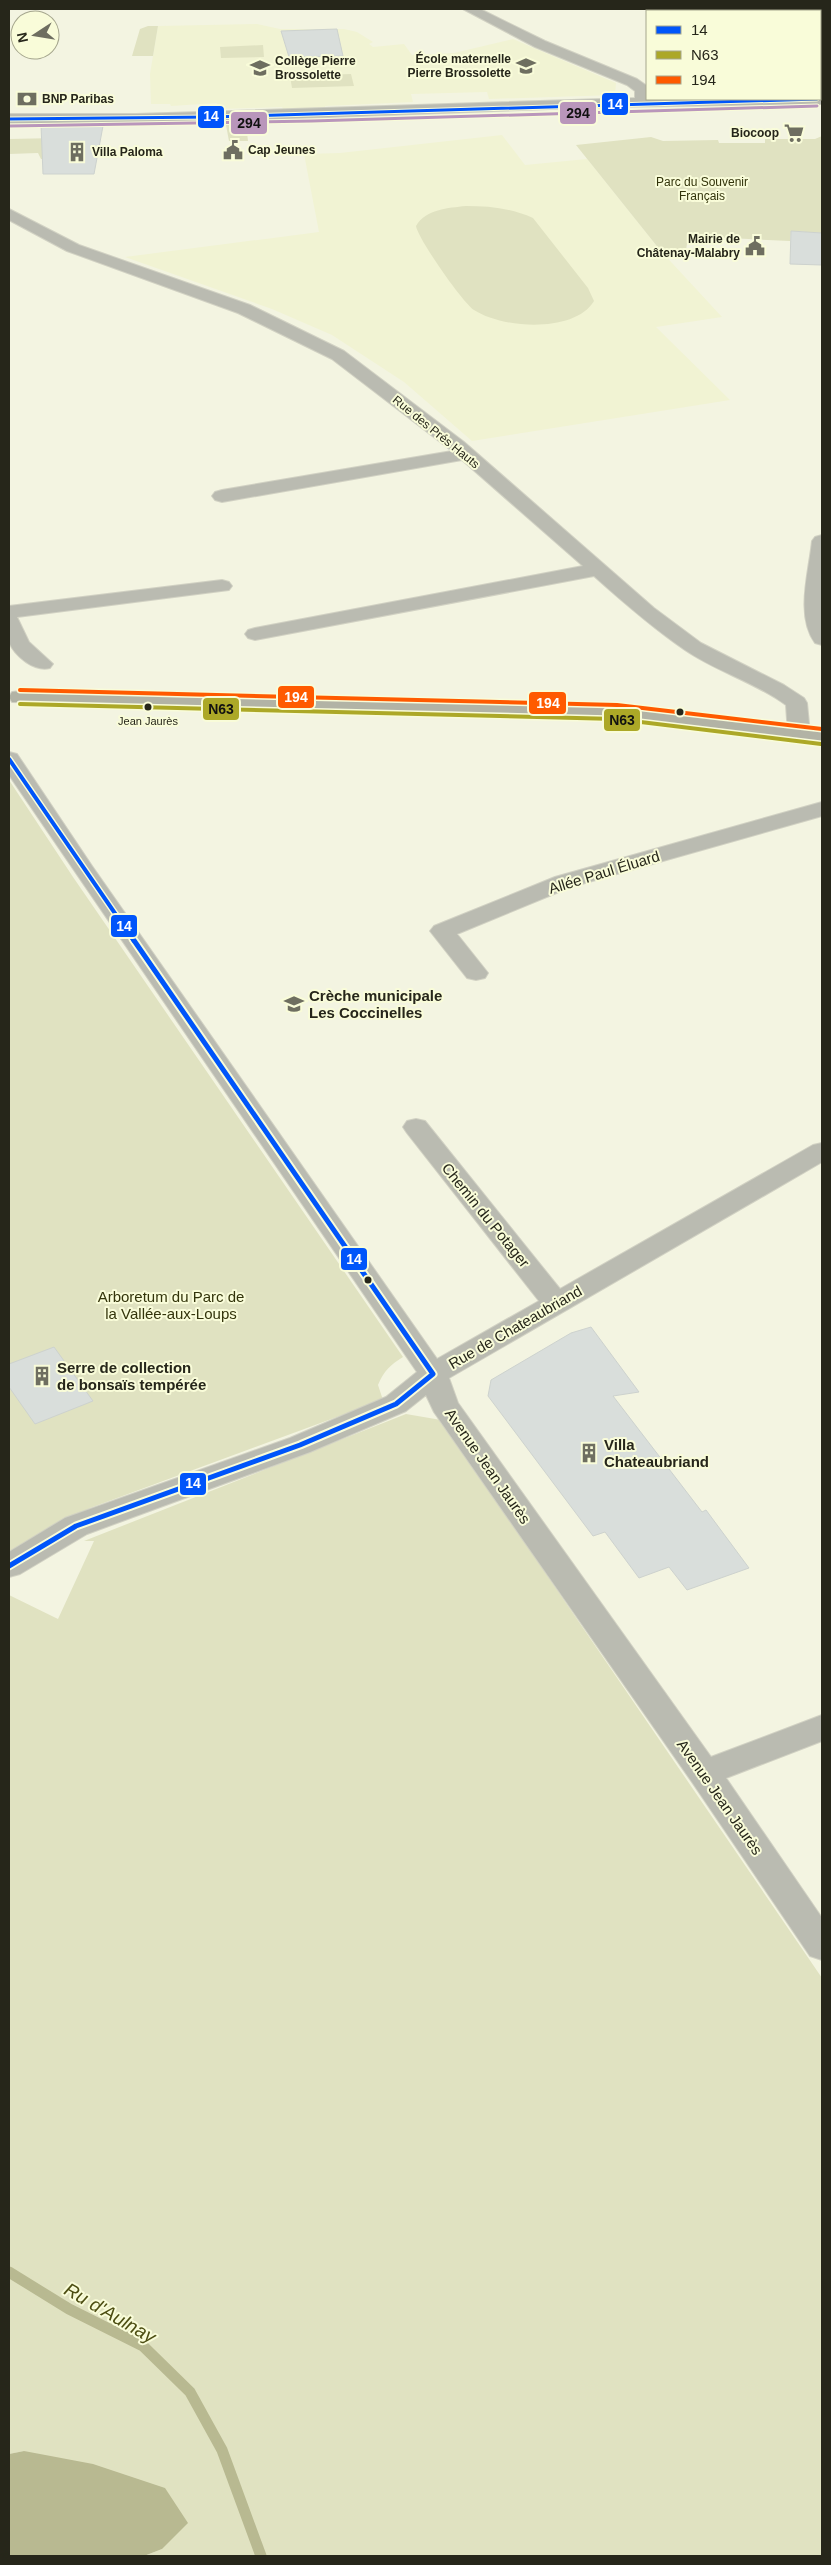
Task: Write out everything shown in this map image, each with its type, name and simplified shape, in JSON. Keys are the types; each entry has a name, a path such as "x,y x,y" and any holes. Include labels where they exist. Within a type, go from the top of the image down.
{"main road":[{"path":"12,695 617,712 822,737"}],"street":[{"path":"470,9 540,44 632,82 642,89 643,102"},
{"path":"9,119 136,119 643,102 759,100"},
{"name":"Rue des Prés Hauts","path":"9,214 73,248 244,309 338,355 466,454 648,612 694,646 777,689 796,703 799,734"},
{"path":"310,360 338,355"},
{"path":"222,496 466,454"},
{"path":"822,541 814,612 822,639"},
{"path":"255,634 598,569"},
{"path":"9,612 222,586"},
{"path":"9,620 16,640 25,652 43,664"},
{"name":"Avenue Jean Jaurès","path":"9,759 93,884 433,1374 444,1405 704,1773 822,1946"},
{"name":"Allée Paul Éluard","path":"476,973 442,931 563,882 822,810"},
{"name":"Chemin du Potager","path":"416,1127 556,1303"},
{"name":"Rue de Chateaubriand","path":"9,1566 76,1526 300,1445 396,1404 433,1374 822,1151"},
{"path":"704,1773 822,1728"}],"shaded area":[{"name":"Collège Pierre Brossolette","path":"257,24 280,29 344,29 357,32 373,42 369,44 373,47 404,44 412,55 454,53 513,39 616,83 615,95 489,99 487,92 411,94 413,102 325,106 326,111 284,111 282,107 219,109 217,103 171,106 170,104 151,104 150,74 158,26"},
{"path":"502,135 525,165 587,159 660,250 722,317 656,327 730,400 472,441 404,382 332,335 272,309 125,257 319,232 304,154 340,153"},
{"path":"24,2451 93,2464 165,2488 188,2523 162,2549 144,2556 9,2556 9,2454"}],"green space":[{"path":"148,26 158,26 153,56 132,56 140,29"},
{"path":"263,45 264,57 221,58 220,47"},
{"path":"351,74 354,86 292,88 290,76"},
{"path":"246,124 248,141 229,141 226,125"},
{"name":"Parc du Souvenir Français","path":"822,136 822,233 791,231 790,241 688,236 686,251 660,250 576,145 651,137 663,141 718,140 719,143 765,143 765,139 815,139"},
{"path":"57,138 54,159 41,159 38,153 9,154 9,139"},
{"path":"466,206 500,208 533,218 588,288 594,301 585,311 571,319 538,325 502,321 474,310 461,296 424,244 416,226 420,220 438,210"},
{"name":"Arboretum du Parc de la Vallée-aux-Loups","path":"9,780 73,877 403,1357 385,1372 380,1380 378,1385 383,1400 90,1508 9,1554"},
{"path":"406,1414 441,1420 822,1978 822,2556 144,2556 162,2549 24,2451 9,2454 9,1595 58,1619 94,1541 84,1541"}],"building":[{"path":"337,29 343,56 289,57 281,31"},
{"name":"Villa Paloma","path":"41,125 103,126 94,174 43,174"},
{"path":"791,231 822,233 822,265 790,264"},
{"name":"Villa Chateaubriand","path":"591,1327 639,1392 613,1396 702,1512 706,1510 749,1568 687,1590 669,1567 639,1578 605,1532 593,1536 488,1396 491,1380 571,1333"},
{"name":"Serre de collection de bonsaïs tempérée","path":"54,1347 93,1401 35,1424 9,1387 9,1364"}],"waterway":[{"name":"Ru d'Aulnay","path":"9,2272 69,2309 143,2346 190,2392 222,2450 261,2556"}],"transit line":[{"name":"14","path":"9,119 211,117 766,100"},
{"name":"294","path":"9,126 211,124 817,106"},
{"name":"194","path":"20,690 617,705 822,729"},
{"name":"N63","path":"20,704 616,719 821,744"},
{"name":"14","path":"9,759 433,1374 396,1404 300,1445 76,1526 9,1566"}],"place":[{"name":"École maternelle Pierre Brossolette","path":"526,66"},
{"name":"Collège Pierre Brossolette","path":"260,68"},
{"name":"BNP Paribas","path":"27,99"},
{"name":"Biocoop","path":"794,133"},
{"name":"Cap Jeunes","path":"233,150"},
{"name":"Villa Paloma","path":"77,152"},
{"name":"Mairie de Châtenay-Malabry","path":"755,246"},
{"name":"Jean Jaurès","path":"148,707"},
{"name":"Crèche municipale Les Coccinelles","path":"294,1004"},
{"name":"Serre de collection de bonsaïs tempérée","path":"42,1376"},
{"name":"Villa Chateaubriand","path":"589,1453"}]}
